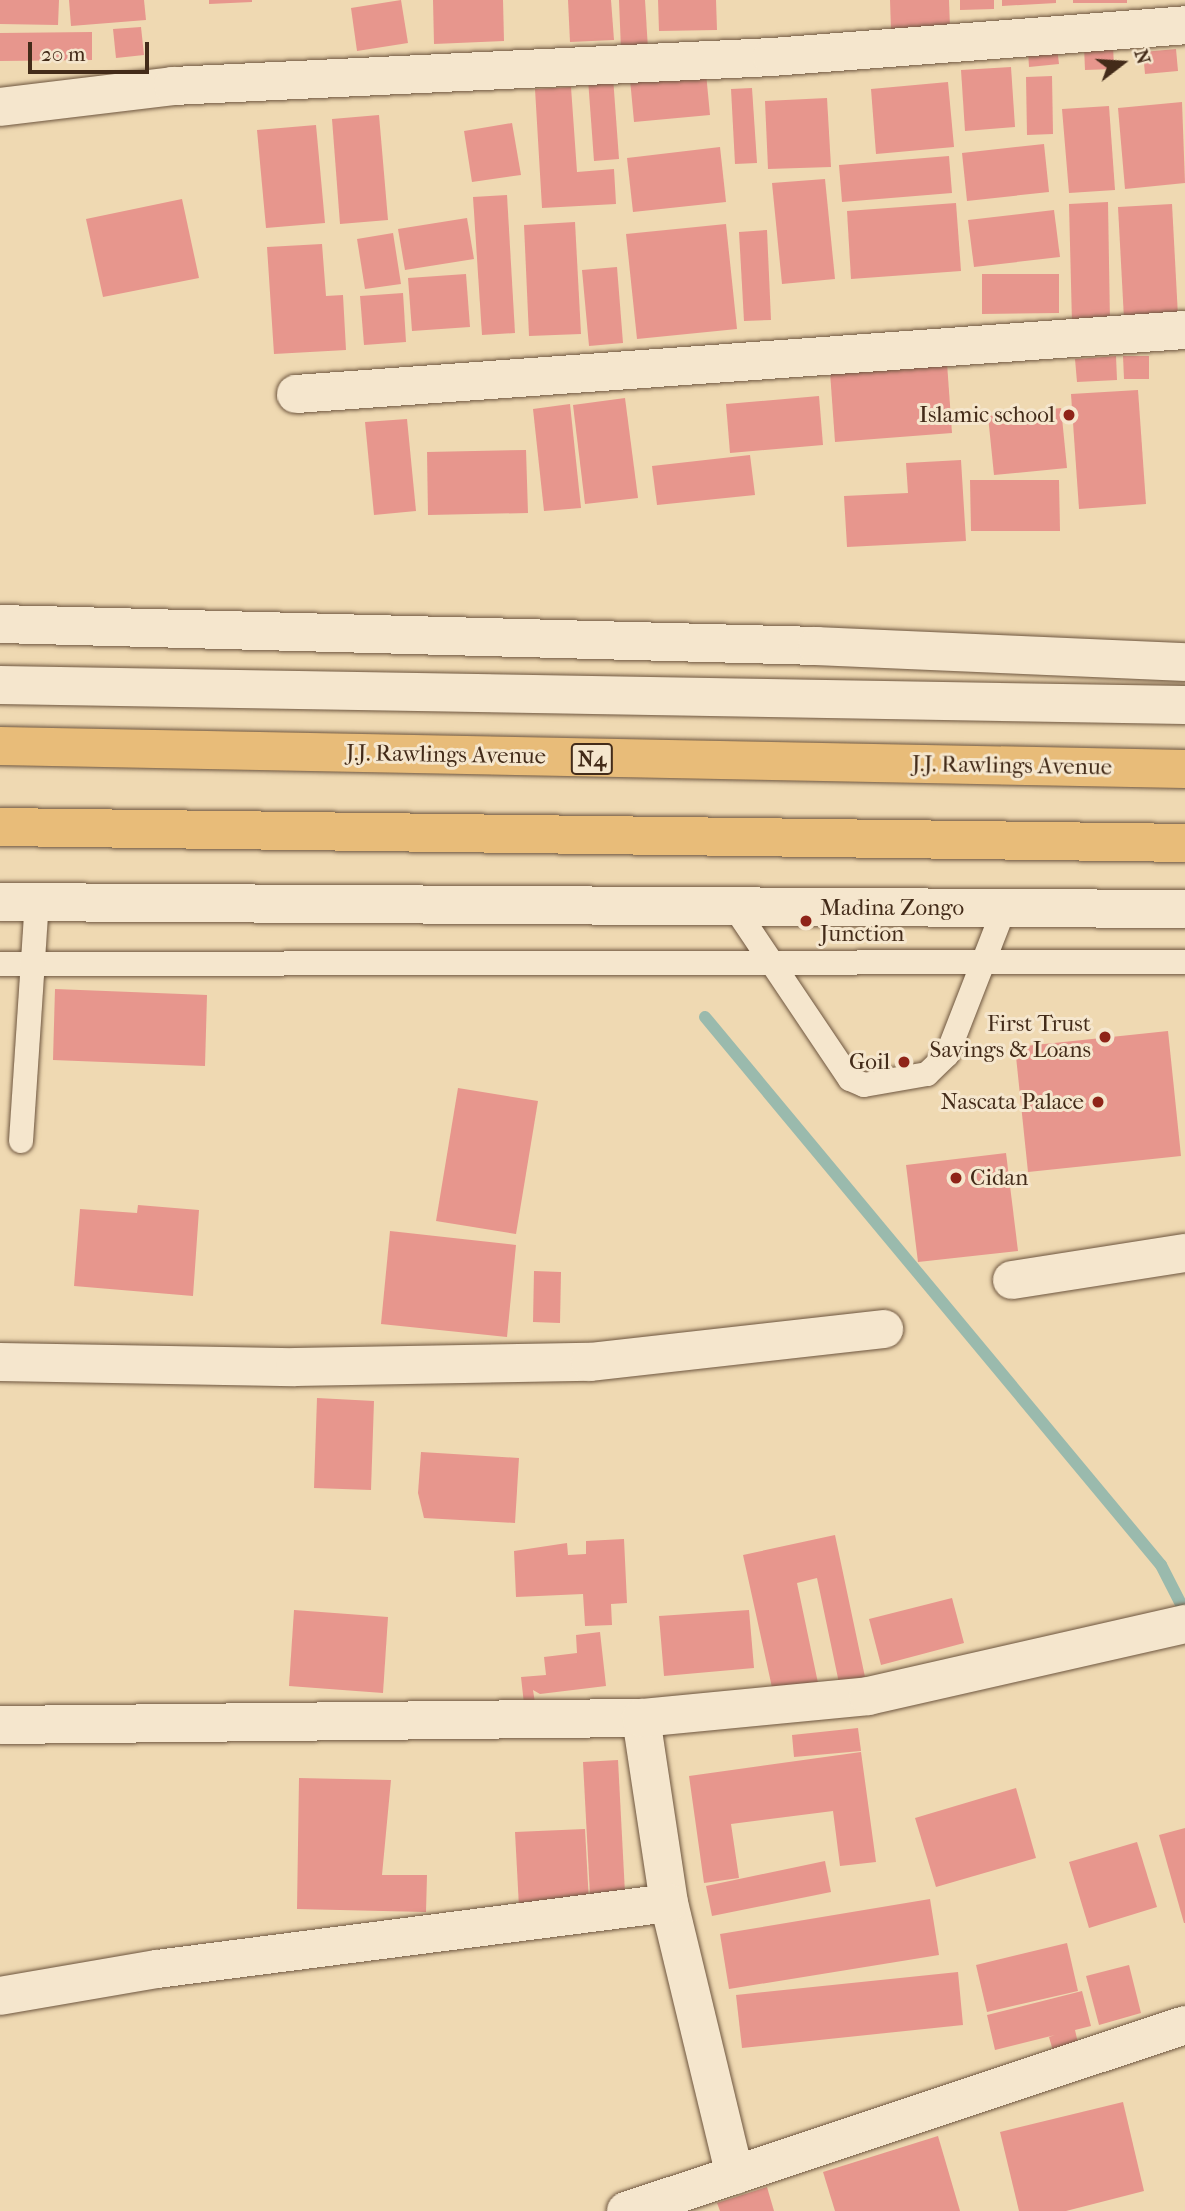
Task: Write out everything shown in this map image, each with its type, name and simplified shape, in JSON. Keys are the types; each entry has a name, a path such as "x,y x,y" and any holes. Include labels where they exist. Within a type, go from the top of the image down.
{"highway":[{"name":"J.J. Rawlings Avenue","path":"0,746 1185,769"},
{"path":"0,827 1185,843"}],"street":[{"path":"0,107 173,86 772,57 1185,25"},
{"path":"296,394 1185,331"},
{"path":"0,624 817,646 1185,662"},
{"path":"0,685 1185,705"},
{"path":"18,902 1003,911 1185,909"},
{"path":"1012,1280 1185,1253"},
{"path":"0,1362 295,1367 590,1362 884,1329"},
{"path":"0,1725 640,1717 868,1696 1185,1624"},
{"path":"640,1717 669,1903 735,2175"},
{"path":"0,1996 157,1969 669,1903"},
{"path":"626,2211 1185,2025"}],"lane":[{"path":"18,902 33,965 21,1141"},
{"path":"735,908 850,1079 864,1085 927,1074 940,1064 1003,911"},
{"path":"0,964 1185,962"}],"building":[{"path":"0,0 59,0 58,25 0,24"},
{"path":"69,0 144,0 146,20 71,26"},
{"path":"209,0 252,0 252,2 209,4"},
{"path":"401,0 408,43 357,51 351,8"},
{"path":"433,0 503,0 504,41 434,44"},
{"path":"568,0 611,0 614,40 570,42"},
{"path":"619,0 645,0 648,49 621,50"},
{"path":"658,0 716,0 717,30 659,31"},
{"path":"890,0 949,0 950,28 891,30"},
{"path":"960,0 994,0 994,9 960,10"},
{"path":"1002,0 1056,0 1056,3 1002,6"},
{"path":"1073,0 1127,0 1127,3 1073,3"},
{"path":"141,27 144,55 116,58 113,29"},
{"path":"92,32 92,60 0,61 0,33"},
{"path":"1113,45 1114,69 1085,70 1084,46"},
{"path":"1057,48 1059,64 1029,67 1028,50"},
{"path":"1176,49 1178,71 1145,74 1143,52"},
{"path":"1011,67 1015,127 965,131 961,70"},
{"path":"706,73 710,115 634,122 630,79"},
{"path":"1052,76 1053,134 1027,135 1026,77"},
{"path":"613,77 619,159 594,161 588,79"},
{"path":"948,82 954,147 876,154 871,89"},
{"path":"571,87 577,172 614,169 616,204 542,208 535,89"},
{"path":"752,88 757,163 735,164 731,89"},
{"path":"827,98 831,167 768,169 765,101"},
{"path":"1182,102 1185,183 1125,189 1118,108"},
{"path":"1109,106 1115,190 1069,193 1062,109"},
{"path":"379,115 388,220 340,224 332,119"},
{"path":"512,123 521,175 472,182 464,131"},
{"path":"316,125 325,223 266,228 257,130"},
{"path":"1044,144 1049,192 967,201 962,153"},
{"path":"720,147 726,202 633,212 627,158"},
{"path":"949,156 952,193 842,202 839,165"},
{"path":"825,179 835,279 782,284 772,183"},
{"path":"507,195 515,333 482,335 473,197"},
{"path":"182,199 199,278 103,297 86,219"},
{"path":"1108,202 1110,323 1072,323 1069,204"},
{"path":"956,203 961,271 851,279 847,211"},
{"path":"1172,204 1178,316 1124,319 1118,207"},
{"path":"1054,210 1060,257 974,267 968,220"},
{"path":"467,218 474,259 405,270 398,229"},
{"path":"575,222 581,334 529,336 524,225"},
{"path":"726,224 737,329 637,339 626,234"},
{"path":"767,230 771,320 744,321 739,232"},
{"path":"393,233 401,284 365,289 357,239"},
{"path":"322,244 326,296 343,295 346,350 274,354 267,247"},
{"path":"617,267 623,343 589,346 582,270"},
{"path":"466,274 470,327 412,331 408,278"},
{"path":"982,274 1059,274 1059,313 982,314"},
{"path":"403,293 406,342 364,345 360,296"},
{"path":"1116,356 1117,380 1077,382 1075,359"},
{"path":"1123,356 1149,356 1149,379 1124,379"},
{"path":"947,363 952,433 835,442 830,372"},
{"path":"1138,390 1146,504 1079,509 1071,394"},
{"path":"819,396 823,445 730,453 726,404"},
{"path":"625,398 638,498 585,504 573,405"},
{"path":"570,404 581,508 544,511 533,409"},
{"path":"1061,408 1067,468 994,475 988,416"},
{"path":"407,419 416,511 374,515 365,422"},
{"path":"526,450 528,513 428,515 427,452"},
{"path":"750,455 755,495 657,505 652,466"},
{"path":"961,460 966,541 847,547 844,496 908,493 906,463"},
{"path":"970,480 1059,480 1060,531 971,531"},
{"path":"55,989 207,995 205,1066 53,1060"},
{"name":"Nascata Palace","path":"1168,1031 1181,1156 1028,1172 1015,1047"},
{"path":"458,1088 538,1101 516,1234 436,1221"},
{"path":"1006,1153 1018,1251 918,1262 906,1165"},
{"path":"138,1205 199,1210 193,1296 74,1286 80,1209 137,1213"},
{"path":"390,1231 516,1245 507,1337 381,1324"},
{"path":"534,1271 561,1272 560,1323 533,1322"},
{"path":"317,1398 374,1401 371,1490 314,1488"},
{"path":"421,1452 519,1458 515,1523 424,1518 418,1493"},
{"path":"835,1535 865,1677 839,1683 817,1578 797,1583 818,1683 773,1692 743,1555"},
{"path":"624,1539 627,1603 611,1604 612,1625 585,1626 583,1594 516,1597 514,1551 567,1543 568,1555 586,1554 586,1541"},
{"path":"952,1598 964,1643 881,1665 869,1619"},
{"path":"294,1610 388,1617 383,1693 289,1686"},
{"path":"749,1610 754,1668 664,1676 659,1616"},
{"path":"600,1632 606,1686 540,1694 533,1690 535,1703 524,1704 521,1677 546,1675 544,1657 577,1653 576,1635"},
{"path":"858,1728 861,1751 794,1757 792,1735"},
{"path":"861,1752 876,1862 840,1866 833,1811 731,1824 739,1878 704,1883 689,1776"},
{"path":"618,1760 625,1893 590,1895 583,1762"},
{"path":"299,1778 391,1780 382,1875 427,1875 426,1912 297,1909"},
{"path":"1016,1788 1036,1858 936,1887 915,1818"},
{"path":"1185,1828 1185,1923 1184,1923 1159,1835"},
{"path":"585,1829 589,1903 519,1907 515,1832"},
{"path":"1137,1842 1157,1907 1089,1928 1069,1862"},
{"path":"825,1861 831,1892 712,1916 706,1886"},
{"path":"930,1899 939,1955 729,1989 720,1934"},
{"path":"1067,1943 1078,1991 987,2012 976,1965"},
{"path":"1129,1965 1141,2013 1099,2025 1086,1976"},
{"path":"958,1972 963,2025 742,2048 736,1995"},
{"path":"1082,1991 1091,2026 1075,2030 1078,2043 1053,2051 1049,2037 1055,2035 995,2050 987,2015"},
{"path":"1123,2102 1144,2191 1066,2211 1019,2211 1000,2132"},
{"path":"938,2136 960,2211 835,2211 823,2172"},
{"path":"767,2187 774,2211 720,2211 717,2203"}],"waterway":[{"path":"705,1017 1161,1565 1185,1612"}],"place":[{"name":"Islamic school","path":"1069,415"},
{"name":"Madina Zongo Junction","path":"806,921"},
{"name":"First Trust Savings & Loans","path":"1105,1037"},
{"name":"Goil","path":"904,1062"},
{"name":"Nascata Palace","path":"1098,1102"},
{"name":"Cidan","path":"956,1178"}]}
